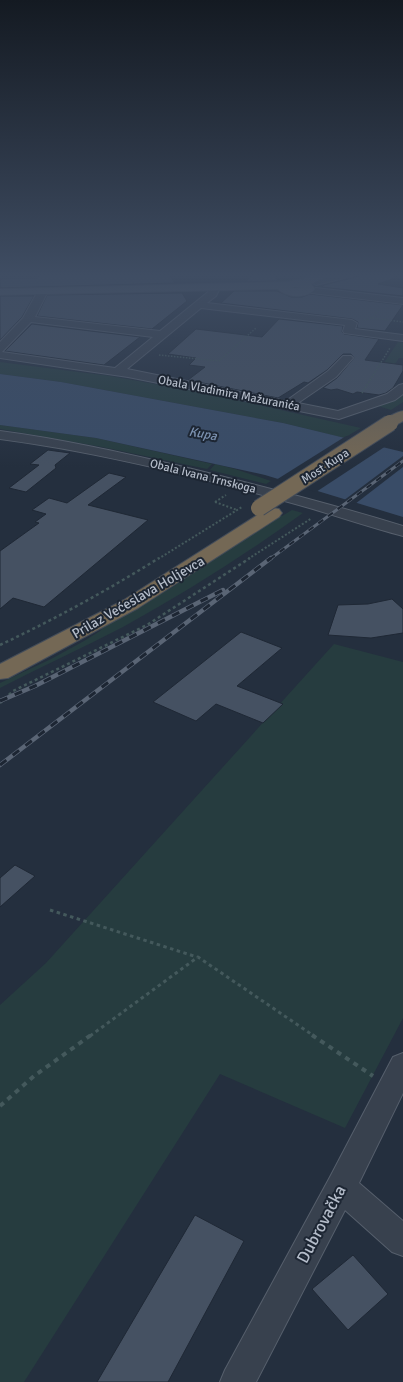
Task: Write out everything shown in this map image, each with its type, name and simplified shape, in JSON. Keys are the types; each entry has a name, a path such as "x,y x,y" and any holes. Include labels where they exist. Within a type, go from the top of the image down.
{"highway":[{"name":"Most Kupa","path":"259,509 400,422"},
{"name":"Prilaz Većeslava Holjevca","path":"0,658 116,598 259,509"},
{"name":"Prilaz Većeslava Holjevca","path":"0,673 131,604 259,509"}],"street":[{"path":"0,349 10,338"},
{"path":"118,371 159,338"},
{"name":"Obala Vladimira Mažuranića","path":"0,355 118,371 339,415 391,397 403,388"},
{"path":"289,404 332,374 347,358"},
{"name":"Obala Ivana Trnskoga","path":"0,435 78,447 242,485 328,508 403,532"},
{"name":"Dubrovačka","path":"237,1382 341,1187 397,1077"},
{"path":"341,1187 403,1241"}],"path":[{"path":"156,355 197,360 219,360 244,338"},
{"path":"359,396 399,338"},
{"path":"215,502 237,510 259,509"},
{"path":"0,645 41,626 118,584 237,510"},
{"path":"0,703 14,692 102,646 147,626 318,515"},
{"path":"50,910 198,957 397,1077"},
{"path":"0,1106 34,1076 198,957"}],"green space":[{"path":"398,342 403,343 403,358 399,358 388,375 377,373"},
{"path":"0,362 110,376 205,393 361,428 344,438 283,423 61,382 0,374"},
{"path":"403,394 403,402 391,410 378,406"},
{"path":"0,425 96,438 212,464 207,469 102,447 0,429"},
{"path":"215,464 271,481 266,484 210,470"},
{"path":"292,510 303,513 237,559 192,587 123,627 0,688 0,683 51,659 84,641 100,631 104,626 171,588 279,516 282,516"},
{"path":"334,644 403,662 403,1018 345,1128 220,1074 24,1382 0,1382 0,1005 46,963"}],"water":[{"name":"Kupa","path":"0,374 61,382 283,423 403,452 403,517 265,475 96,438 0,425"}],"pier":[{"path":"346,436 386,446 316,492 276,480"},
{"path":"403,456 403,467 355,504 343,501"}],"building":[{"path":"18,338 138,338 104,365 5,351"},
{"path":"185,338 375,338 379,339 365,360 403,365 403,371 393,388 386,393 379,395 357,392 353,394 337,389 331,390 323,388 337,378 354,358 351,354 343,354 327,370 308,383 304,382 278,398 188,380 205,367 189,365 196,358 168,354"},
{"path":"48,450 70,453 55,465 56,468 26,492 9,488 39,465 30,464"},
{"path":"109,473 126,477 88,505 148,520 44,607 13,598 0,609 0,551 39,523 35,522 46,514 32,510 49,498 67,503"},
{"path":"392,599 403,609 403,633 371,638 328,635 338,605 368,604"},
{"path":"241,632 282,648 237,686 283,704 263,723 216,704 196,721 153,702"},
{"path":"15,865 35,876 0,907 0,878"},
{"path":"195,1215 244,1241 168,1382 97,1382"},
{"path":"353,1255 388,1294 348,1330 312,1289"}],"railway":[{"path":"270,559 403,461"},
{"path":"0,765 271,558"},
{"path":"0,701 35,686 223,590"}]}
